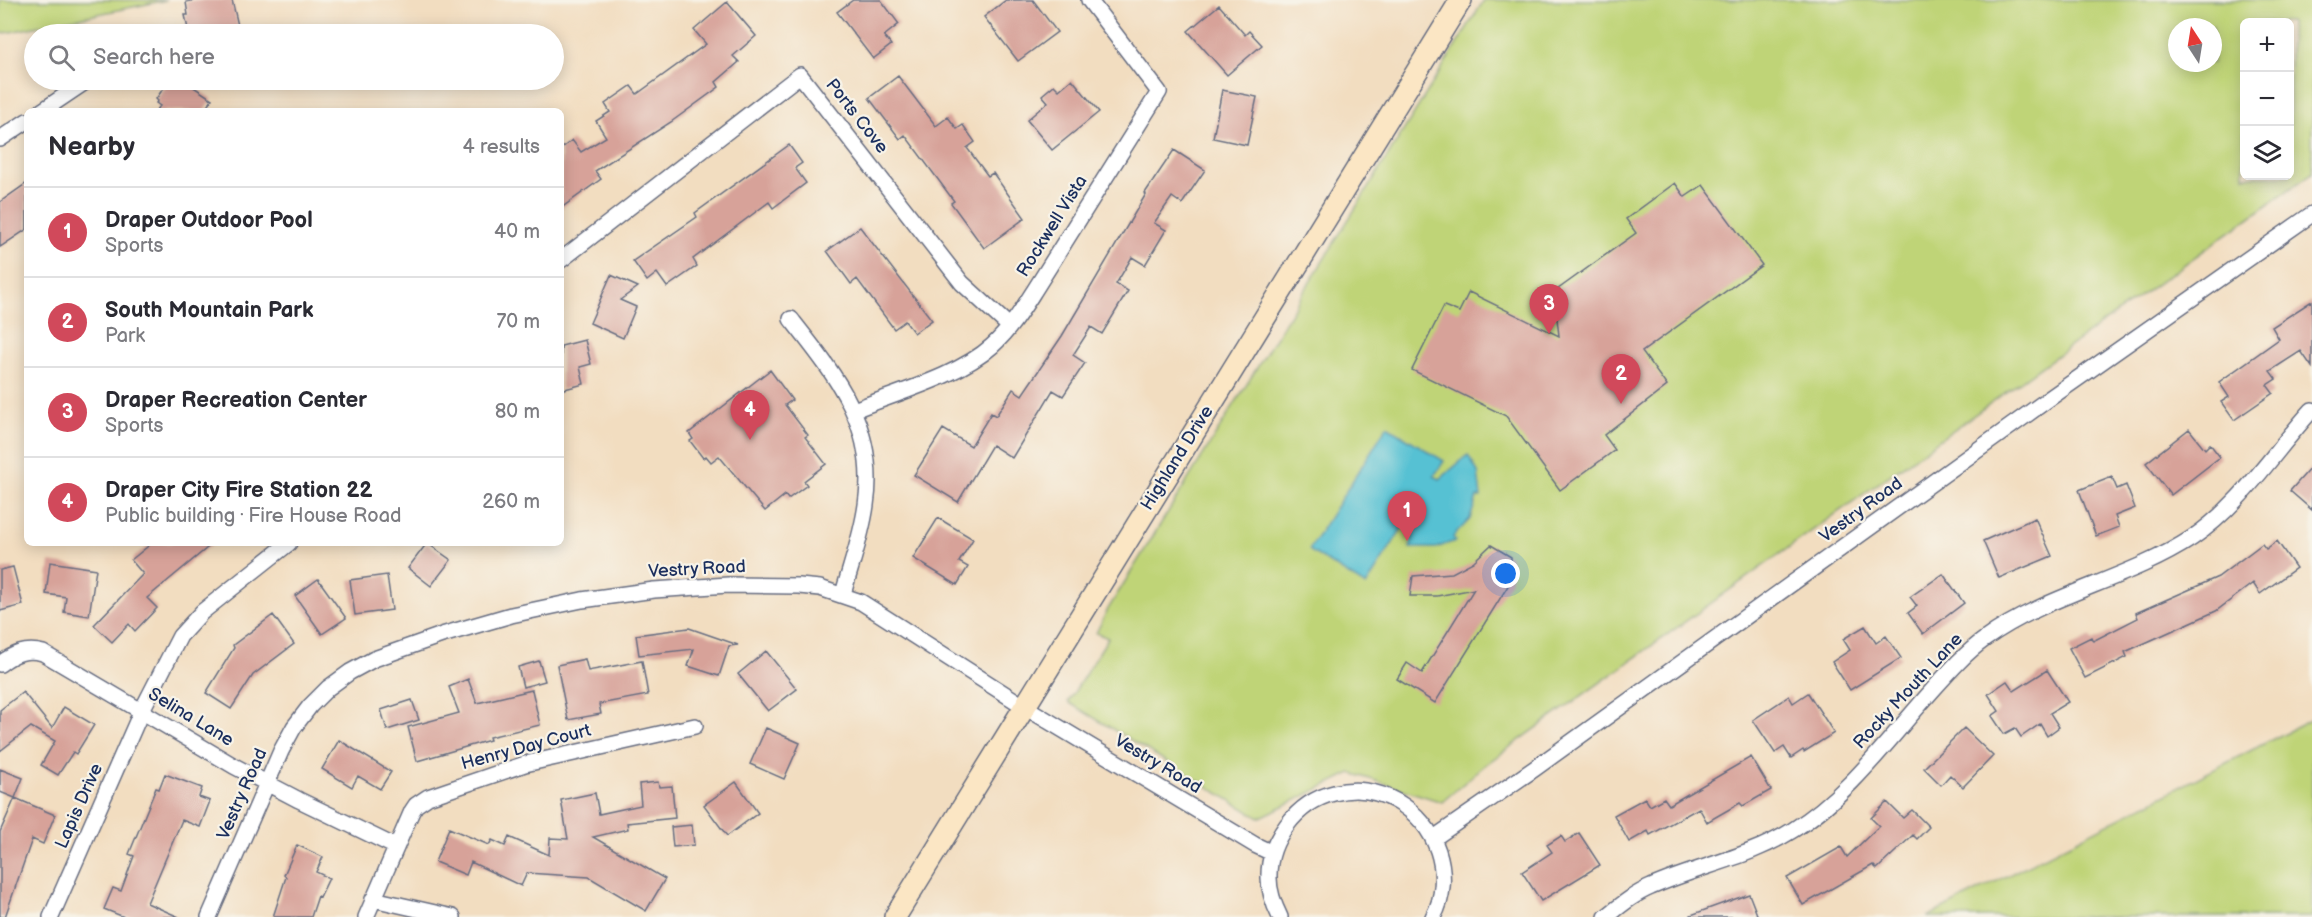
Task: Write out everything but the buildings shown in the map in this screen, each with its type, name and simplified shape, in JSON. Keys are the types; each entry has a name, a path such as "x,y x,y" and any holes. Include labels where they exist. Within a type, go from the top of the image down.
{"main road":[{"name":"Highland Drive","path":"895,917 1461,0"}],"street":[{"name":"Rockwell Vista","path":"854,410 957,369 992,346 1034,291 1159,92 1089,0"},
{"name":"Ports Cove","path":"564,258 800,75 962,283 1009,326"},
{"path":"46,108 73,90"},
{"path":"0,139 24,123"},
{"name":"Vestry Road","path":"1434,838 2312,214"},
{"path":"792,319 824,361 854,410 866,456 867,504 843,594"},
{"name":"Rocky Mouth Lane","path":"1606,917 1650,887 1766,845 1818,813 1839,795 1947,674 1984,640 2025,616 2152,559 2192,538 2240,497 2312,410"},
{"name":"Lapis Drive","path":"51,917 142,710 172,649 202,612 285,546"},
{"name":"Vestry Road","path":"209,917 266,784 294,727 328,688 350,672 374,659 442,634 511,615 572,602 654,590 728,585 820,588 861,602 1025,707 1272,853"},
{"name":"Selina Lane","path":"0,664 20,653 32,651 43,653 266,784 396,847"},
{"name":"Henry Day Court","path":"366,917 416,805 435,793 534,762 695,726"},
{"path":"1280,917 1273,902 1269,877 1272,853 1286,826 1307,806 1333,793 1363,790 1391,797 1416,814 1434,838 1442,862 1443,887 1432,917"},
{"path":"373,899 453,917"}],"green space":[{"path":"0,0 167,0 49,24 24,24 24,29 0,34"},
{"path":"1484,0 2312,0 2312,173 1485,765 1442,802 1351,773 1259,818 1068,702 1108,638 1096,633 1108,609"},
{"path":"2312,719 2312,917 1927,917"}],"water":[{"path":"1387,426 1444,461 1434,476 1440,479 1468,455 1478,472 1481,497 1477,497 1470,519 1453,537 1455,541 1436,548 1410,548 1419,512 1414,509 1366,586 1309,550"}],"place":[{"name":"Draper Recreation Center","path":"1549,334"},
{"name":"South Mountain Park","path":"1621,404"},
{"name":"Draper City Fire Station 22","path":"750,440"},
{"name":"Draper Outdoor Pool","path":"1407,541"}]}
